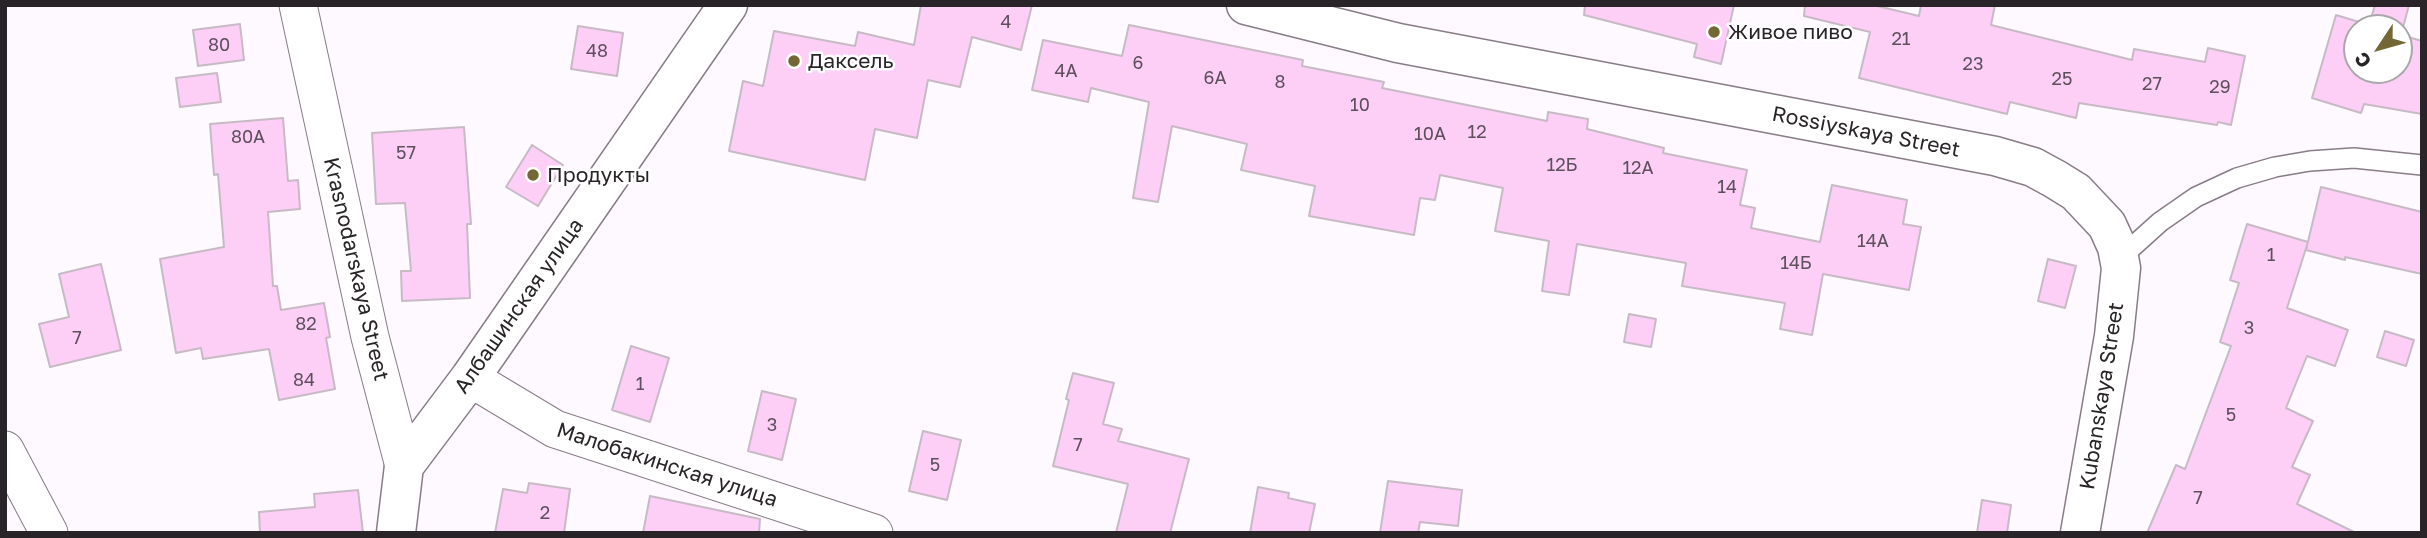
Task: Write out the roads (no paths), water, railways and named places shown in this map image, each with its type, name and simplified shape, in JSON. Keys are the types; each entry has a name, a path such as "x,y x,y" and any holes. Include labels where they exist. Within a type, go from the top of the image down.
{"street":[{"name":"Krasnodarskaya Street","path":"298,5 370,337 404,466 396,533"},
{"name":"Албашинская улица","path":"404,466 470,378 728,5"},
{"name":"Rossiyskaya Street","path":"1246,5 1398,43 2033,167 2076,192 2107,225 2117,247 2119,259"},
{"name":"Kubanskaya Street","path":"2080,533 2114,336 2119,259"},
{"name":"Малобакинская улица","path":"470,378 555,429 874,533"},
{"path":"5,450 49,533"}],"lane":[{"path":"2119,259 2160,222 2196,197 2237,178 2310,161 2354,158 2422,165"}],"place":[{"name":"Живое пиво","path":"1714,32"},
{"name":"Даксель","path":"794,61"},
{"name":"Продукты","path":"533,175"}]}
